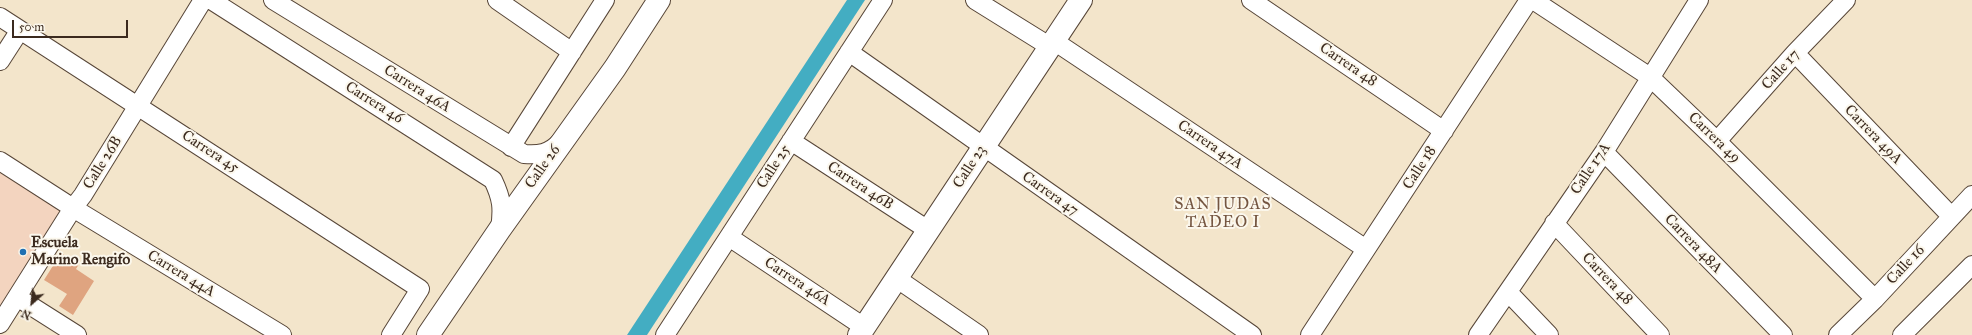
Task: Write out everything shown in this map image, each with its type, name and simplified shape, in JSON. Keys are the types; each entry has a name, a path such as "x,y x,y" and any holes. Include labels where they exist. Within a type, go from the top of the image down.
{"main road":[{"name":"Calle 26","path":"428,335 563,139 615,68 658,0"},
{"name":"Calle 23","path":"862,331 1081,0"}],"street":[{"name":"Calle 26B","path":"0,324 73,208 83,195 203,0"},
{"name":"Carrera 46","path":"211,0 493,180 501,198 502,211 500,229"},
{"name":"Carrera 46A","path":"273,0 524,154 539,155 553,150 563,139"},
{"path":"497,0 572,52"},
{"path":"511,147 605,0"},
{"name":"Calle 25","path":"665,335 882,0"},
{"name":"Carrera 47A","path":"975,0 1052,43 1366,249"},
{"name":"Carrera 48","path":"1251,0 1444,130"},
{"name":"Calle 18","path":"1310,335 1529,0"},
{"name":"Carrera 49","path":"1533,0 1650,77 1717,141 1875,299"},
{"name":"Calle 17A","path":"1478,335 1604,152 1698,0"},
{"name":"Calle 17","path":"1717,141 1795,53 1846,0"},
{"name":"Carrera 45","path":"0,17 420,289 391,335"},
{"path":"0,61 20,30"},
{"name":"Carrera 47","path":"849,52 1252,335"},
{"name":"Carrera 49A","path":"1795,53 1951,216"},
{"name":"Carrera 46B","path":"791,141 928,230"},
{"name":"Carrera 48A","path":"1604,152 1783,335"},
{"name":"Carrera 44A","path":"0,161 73,208 282,335"},
{"name":"Calle 16","path":"1838,335 1875,299 1972,195"},
{"name":"Carrera 48","path":"1554,224 1660,335"},
{"name":"Carrera 46A","path":"729,237 862,331"},
{"path":"1911,332 1972,265"},
{"path":"896,278 979,335"},
{"path":"1508,292 1550,335"},
{"path":"17,297 77,335"}],"shaded area":[{"name":"Escuela Marino Rengifo","path":"0,161 73,208 0,324"}],"water":[{"path":"847,0 865,0 647,335 627,335"}],"building":[{"path":"61,253 79,264 76,269 94,281 73,315 59,306 67,294 44,280"}],"place":[{"name":"Escuela Marino Rengifo","path":"23,252"}],"district":[{"name":"SAN JUDAS TADEO I","path":"1223,214"}]}
